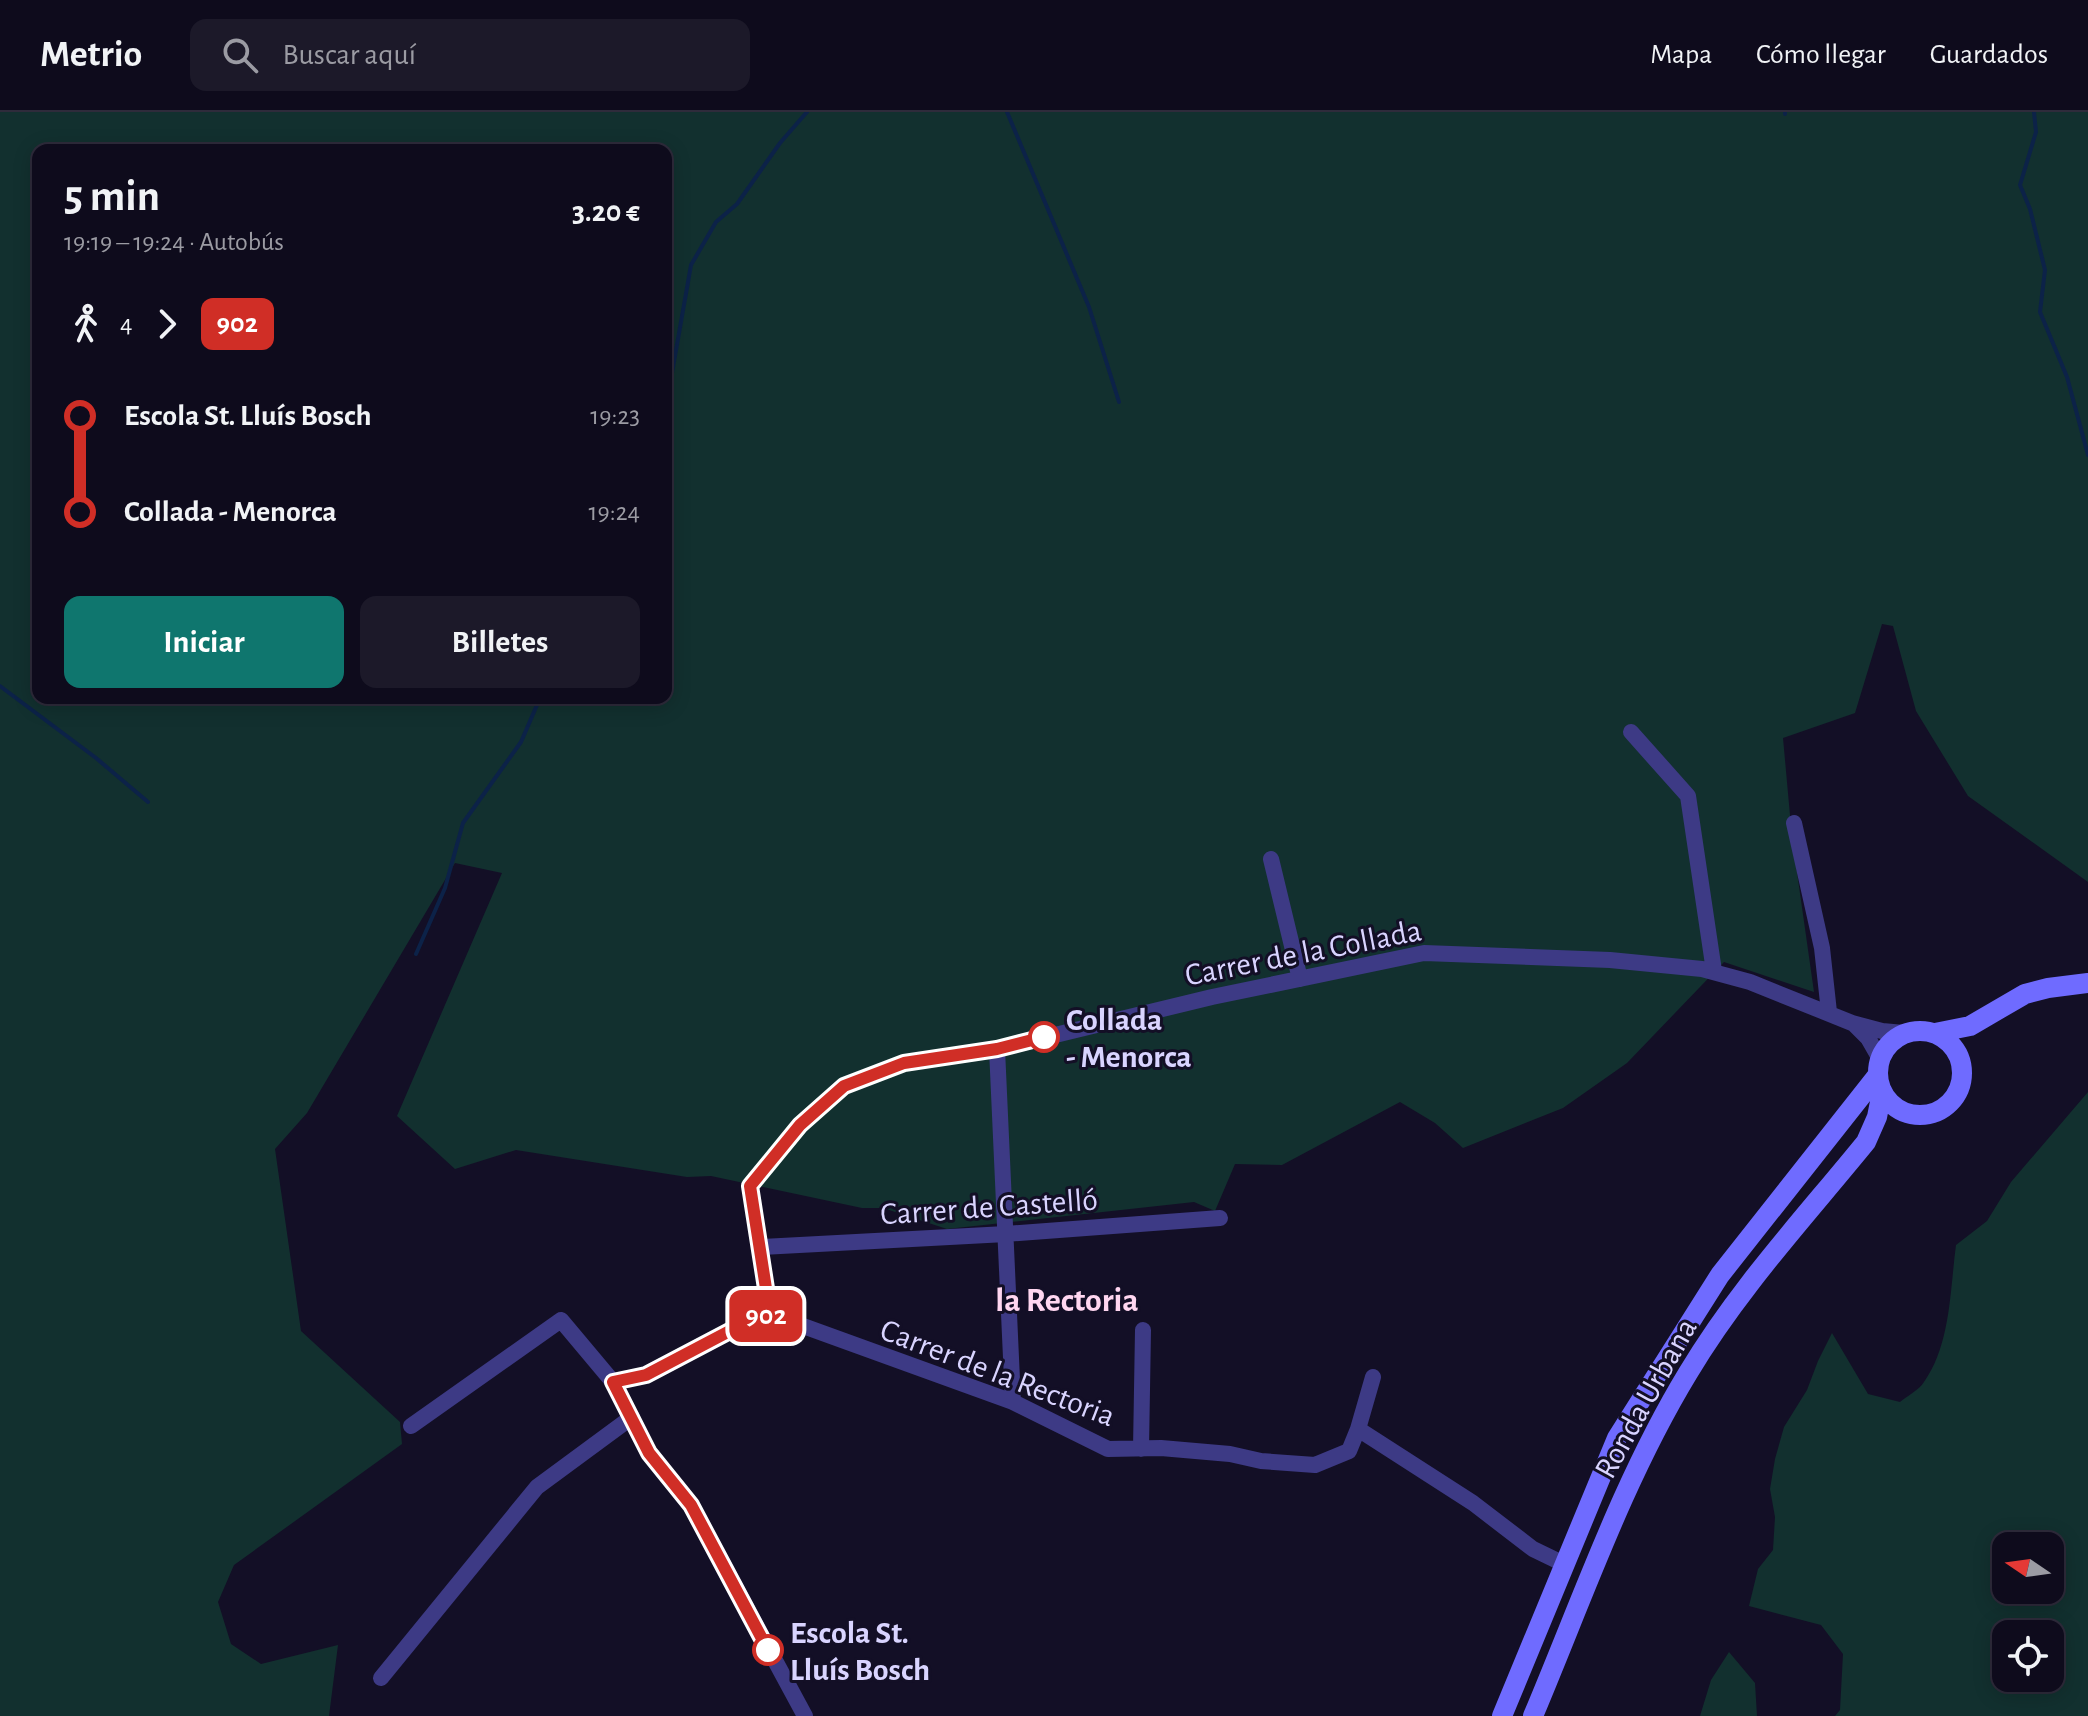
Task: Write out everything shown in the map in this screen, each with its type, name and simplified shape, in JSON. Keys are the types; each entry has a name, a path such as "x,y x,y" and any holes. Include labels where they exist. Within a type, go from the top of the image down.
{"main road":[{"path":"1904,1033 1935,1033 1970,1026 2025,994 2088,983"},
{"path":"1961,1063 1975,1034 1990,1016"},
{"name":"Ronda Urbana","path":"1533,1716 1619,1508 1660,1421 1731,1306 1866,1142 1877,1117 1886,1047 1904,1033"},
{"path":"1935,1033 1951,1045 1961,1063"},
{"name":"Ronda Urbana","path":"1866,1142 1911,1115 1932,1114 1950,1103 1960,1084 1961,1063"},
{"path":"1502,1716 1617,1438 1720,1275 1880,1076 1894,1107 1911,1115"}],"street":[{"path":"1631,732 1688,796 1714,971"},
{"path":"1794,823 1822,948 1829,1012"},
{"path":"1271,859 1300,979"},
{"name":"Carrer de la Collada","path":"770,1314 750,1186 800,1125 844,1086 904,1063 997,1049 1212,997 1424,953 1610,960 1714,971 1750,982 1852,1023"},
{"path":"1852,1023 1904,1033"},
{"path":"1852,1023 1868,1038 1880,1076"},
{"path":"997,1049 1013,1402"},
{"name":"Carrer de Castelló","path":"761,1247 1006,1234 1220,1218"},
{"path":"613,1382 646,1375 743,1324 770,1314"},
{"name":"Carrer de la Rectoria","path":"770,1314 1013,1402 1108,1449 1230,1454 1261,1461 1315,1465 1349,1451 1358,1429"},
{"path":"411,1426 561,1320 613,1382 649,1453 691,1505 805,1716"},
{"path":"1141,1449 1143,1330"},
{"path":"1373,1377 1358,1429 1473,1503 1533,1549 1564,1564"},
{"path":"381,1678 537,1487 632,1417"}],"green space":[{"path":"0,112 2088,112 2088,882 1968,796 1916,711 1893,626 1882,624 1855,713 1783,738 1792,837 1814,992 1724,962 1627,1063 1563,1108 1463,1148 1435,1123 1400,1102 1282,1165 1235,1164 1215,1211 1194,1202 947,1229 883,1208 862,1208 711,1176 687,1177 516,1150 455,1169 397,1116 502,873 455,863 307,1113 275,1149 301,1331 400,1422 402,1444 234,1565 218,1602 231,1644 261,1664 338,1645 329,1716 0,1716"},
{"path":"2088,1092 2088,1716 1835,1716 1840,1710 1843,1654 1821,1625 1749,1606 1758,1569 1773,1550 1775,1517 1770,1489 1784,1427 1807,1390 1832,1333 1868,1394 1900,1402 1922,1385 1940,1351 1956,1245 1987,1221 2011,1182"},
{"path":"1729,1652 1755,1683 1757,1716 1700,1716 1711,1680"}],"waterway":[{"path":"672,373 691,265 716,222 737,204 780,143 807,112"},
{"path":"1007,112 1089,307 1119,402"},
{"path":"2034,112 2036,132 2020,185 2030,209 2045,270 2040,312 2067,377 2088,455"},
{"path":"0,686 96,758 148,802"},
{"path":"416,954 445,888 463,823 521,742 537,704"}],"bus line":[{"name":"902","path":"768,1650 691,1505 649,1453 613,1382 646,1375 743,1324 770,1314 750,1186 800,1125 844,1086 904,1063 997,1049 1044,1037"}],"place":[{"name":"Collada - Menorca","path":"1044,1037"},
{"name":"Escola St. Lluís Bosch","path":"768,1650"}],"district":[{"name":"la Rectoria","path":"1067,1299"}]}
